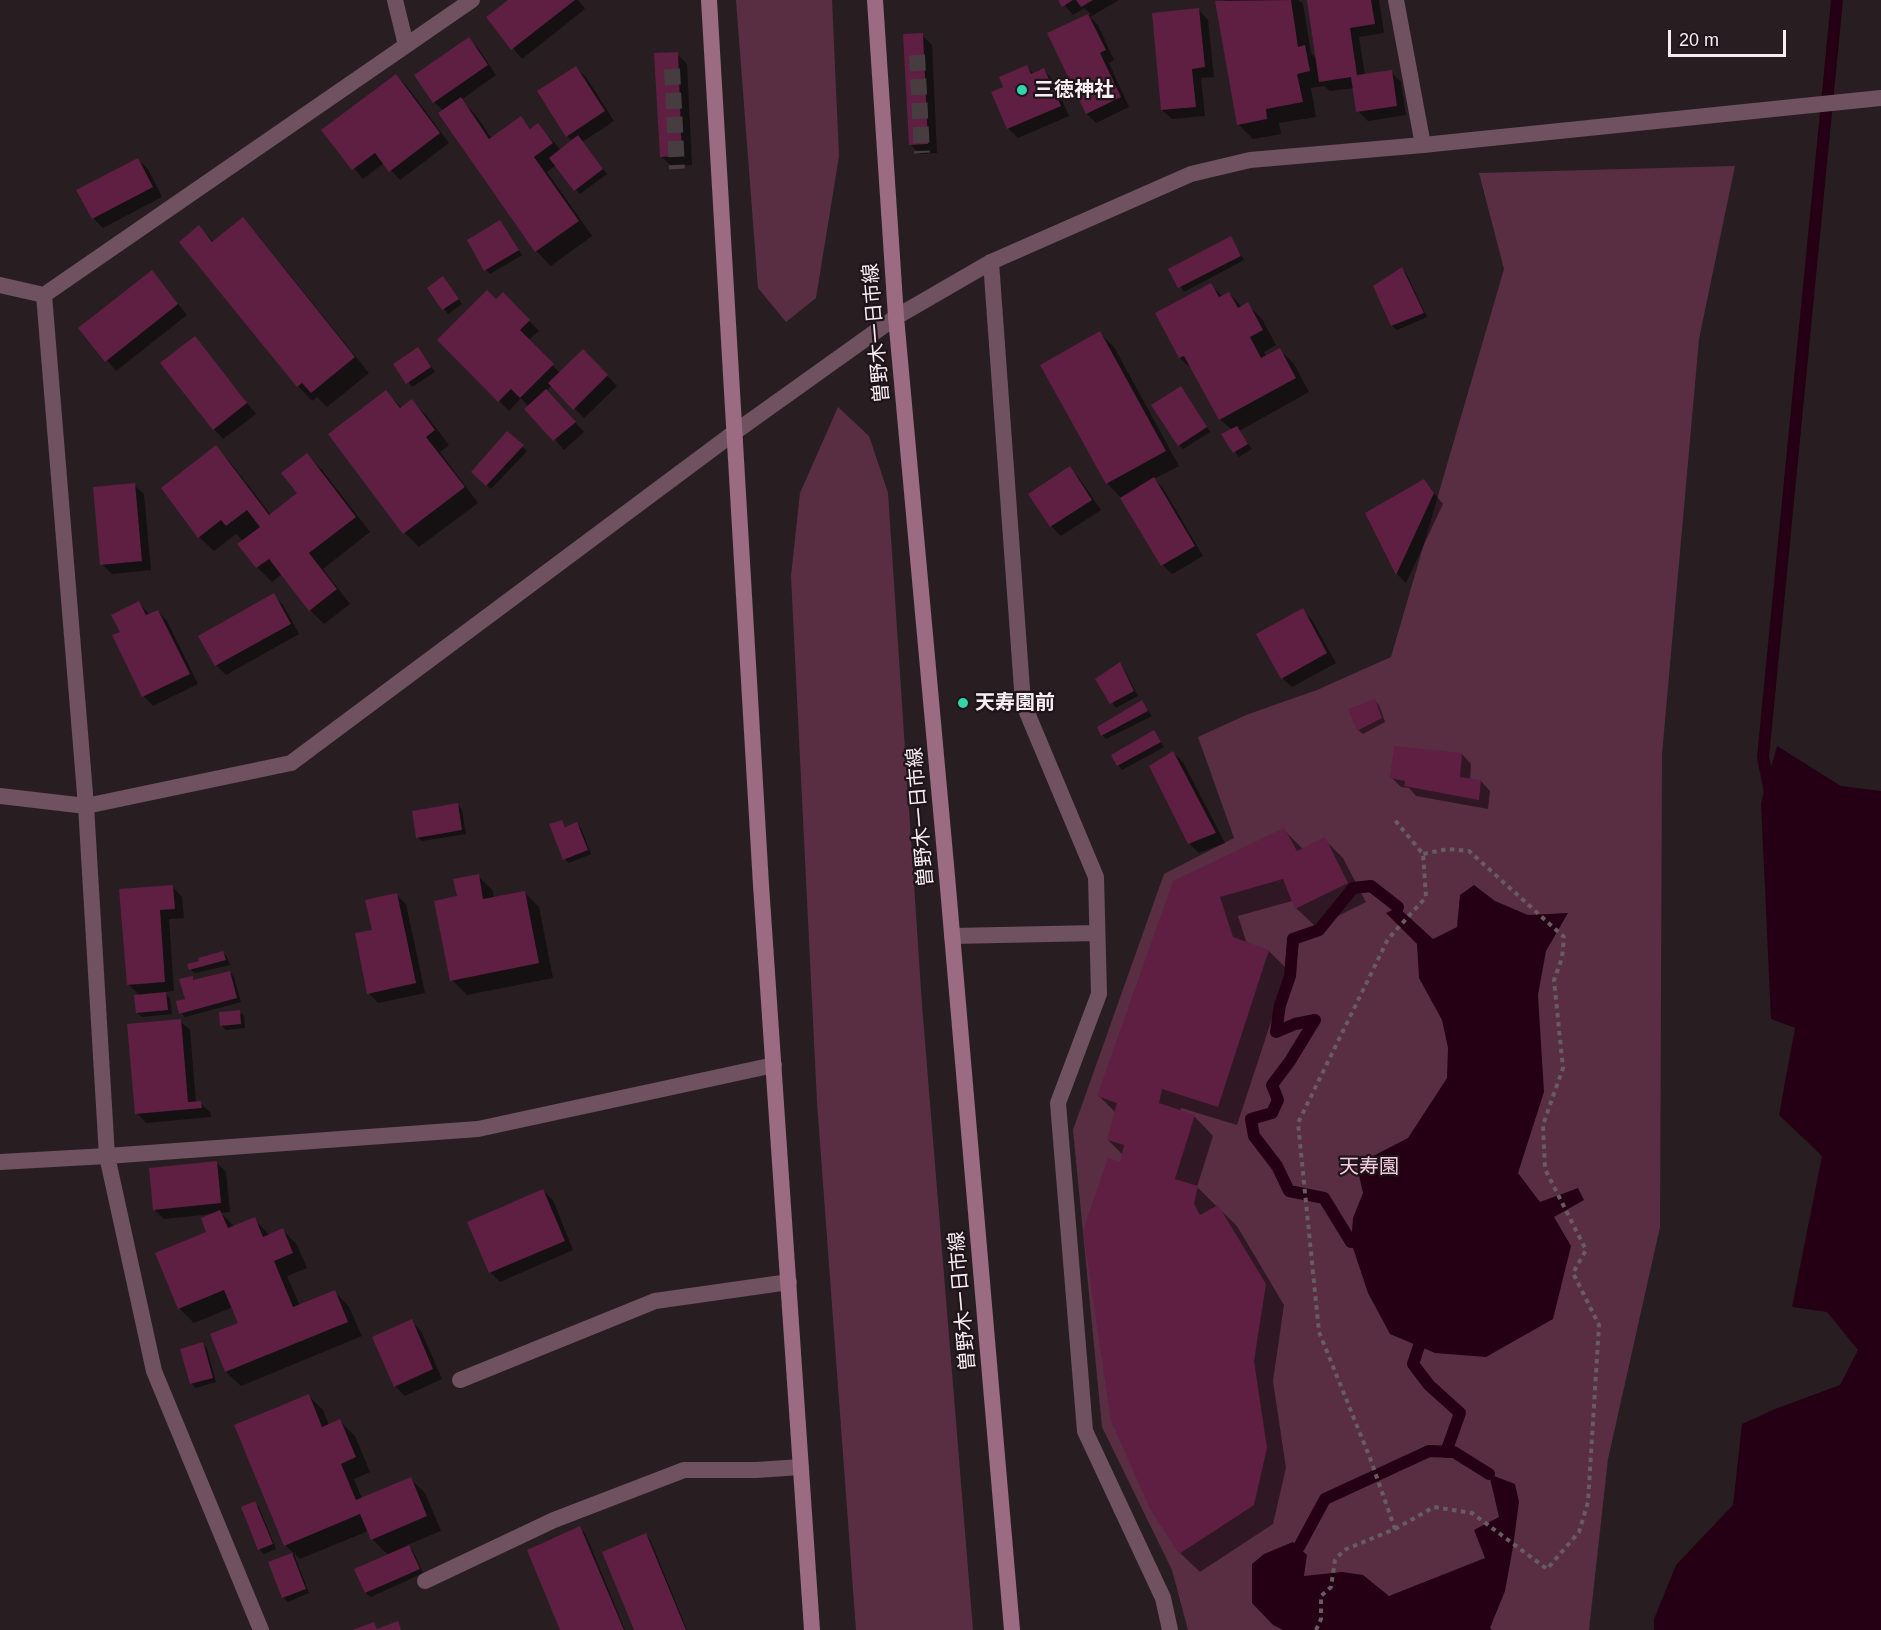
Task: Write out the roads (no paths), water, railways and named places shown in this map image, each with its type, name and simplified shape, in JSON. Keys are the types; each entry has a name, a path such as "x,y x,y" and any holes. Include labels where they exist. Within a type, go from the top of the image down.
{"main road":[{"path":"709,0 774,1065 812,1630"},
{"name":"曽野木一日市線","path":"875,0 896,317 1012,1630"}],"street":[{"path":"395,0 406,45"},
{"path":"0,285 44,295 472,0"},
{"path":"1396,0 1423,145"},
{"path":"0,796 86,806 291,763 735,432 896,317 991,262 1191,174 1250,160 1423,145 1881,98"},
{"path":"991,262 1023,703 1096,877 1099,994 1058,1103 1085,1431 1163,1598 1170,1630"},
{"path":"44,295 86,806 107,1156 154,1371 261,1630"},
{"path":"952,936 1097,933"},
{"path":"0,1162 478,1129 774,1065"},
{"path":"460,1380 655,1301 789,1282"},
{"path":"425,1581 554,1520 684,1470 756,1470 801,1467"}],"waterway":[{"path":"1770,792 1763,757 1837,0"},
{"path":"1351,1242 1324,1198 1289,1191 1277,1166 1254,1136 1251,1119 1272,1113 1278,1100 1272,1085 1315,1020 1295,1024 1276,1032 1280,1005 1290,976 1293,939 1319,930 1353,888 1371,886 1398,907"},
{"path":"1419,1346 1413,1364 1429,1385 1460,1413 1446,1452"},
{"path":"1299,1547 1325,1499 1429,1451 1454,1452 1489,1474"}],"tunnel":[{"path":"917,55 922,153"},
{"path":"672,69 677,169"}],"place":[{"name":"三徳神社","path":"1022,90"},
{"name":"天寿園前","path":"963,703"}],"park label":[{"name":"天寿園","path":"1369,1167"}]}
